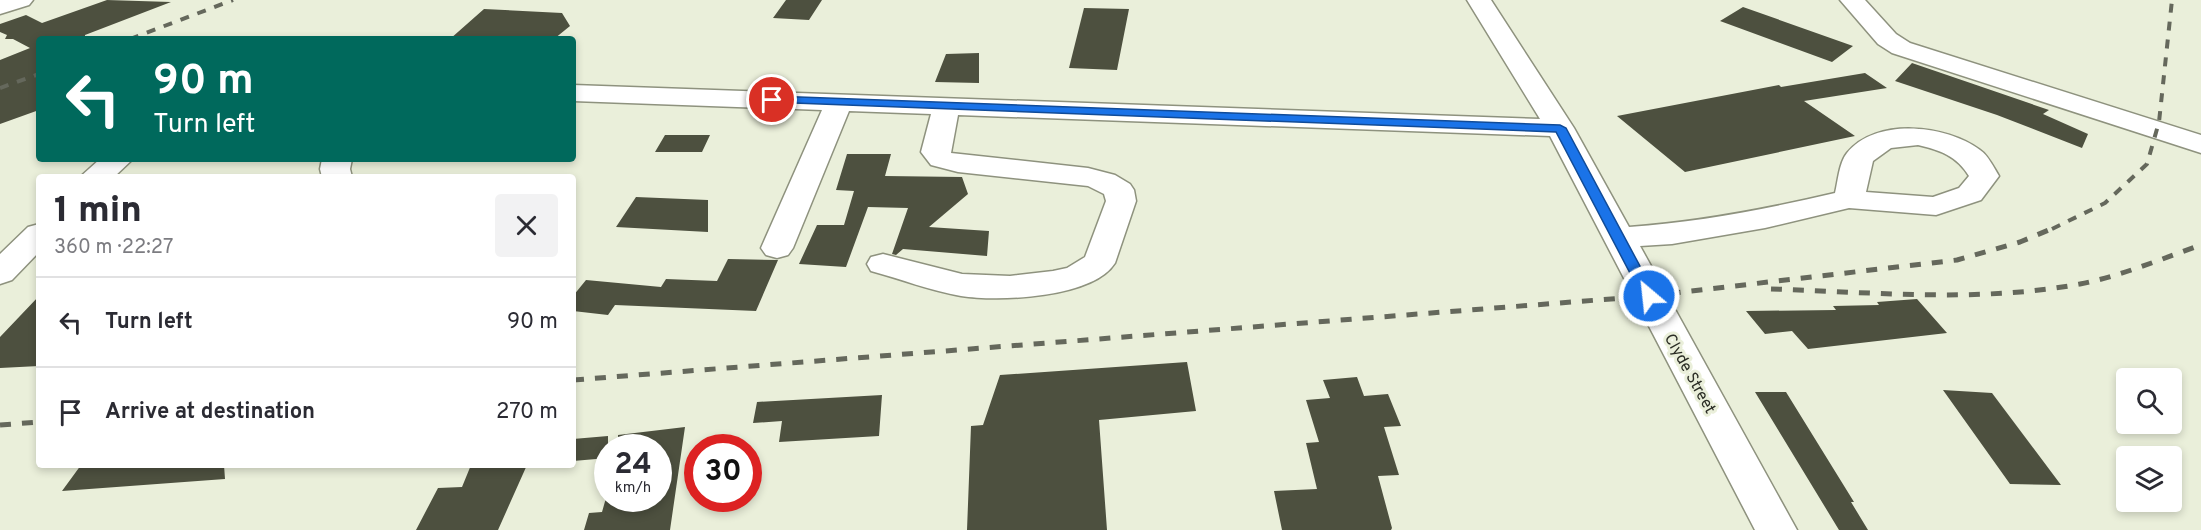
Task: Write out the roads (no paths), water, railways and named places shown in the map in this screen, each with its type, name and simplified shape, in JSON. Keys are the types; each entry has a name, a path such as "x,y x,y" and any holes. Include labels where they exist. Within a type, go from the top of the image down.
{"street":[{"path":"0,7 21,0"},
{"name":"Clyde Street","path":"1479,0 1560,128 1776,530"},
{"path":"1852,0 1887,39 1901,48 2201,144"},
{"path":"576,93 1560,128"},
{"path":"777,248 839,102"},
{"path":"883,264 962,285 1010,287 1053,282 1079,275 1099,263 1121,201 1119,190 1104,181 1088,177 958,164 941,159 936,152 946,107"},
{"path":"99,174 114,162"},
{"path":"1618,238 1672,234 1766,219 1850,199"},
{"path":"0,273 36,237"}],"railway":[{"path":"138,36 233,0"},
{"path":"2052,229 2105,203 2147,164 2159,122 2172,0"},
{"path":"0,88 36,75"},
{"path":"576,380 1649,296 1957,260 2020,242 2056,227"},
{"path":"1771,289 1926,295 2042,290 2111,276 2201,245"},
{"path":"0,425 36,422"}]}
